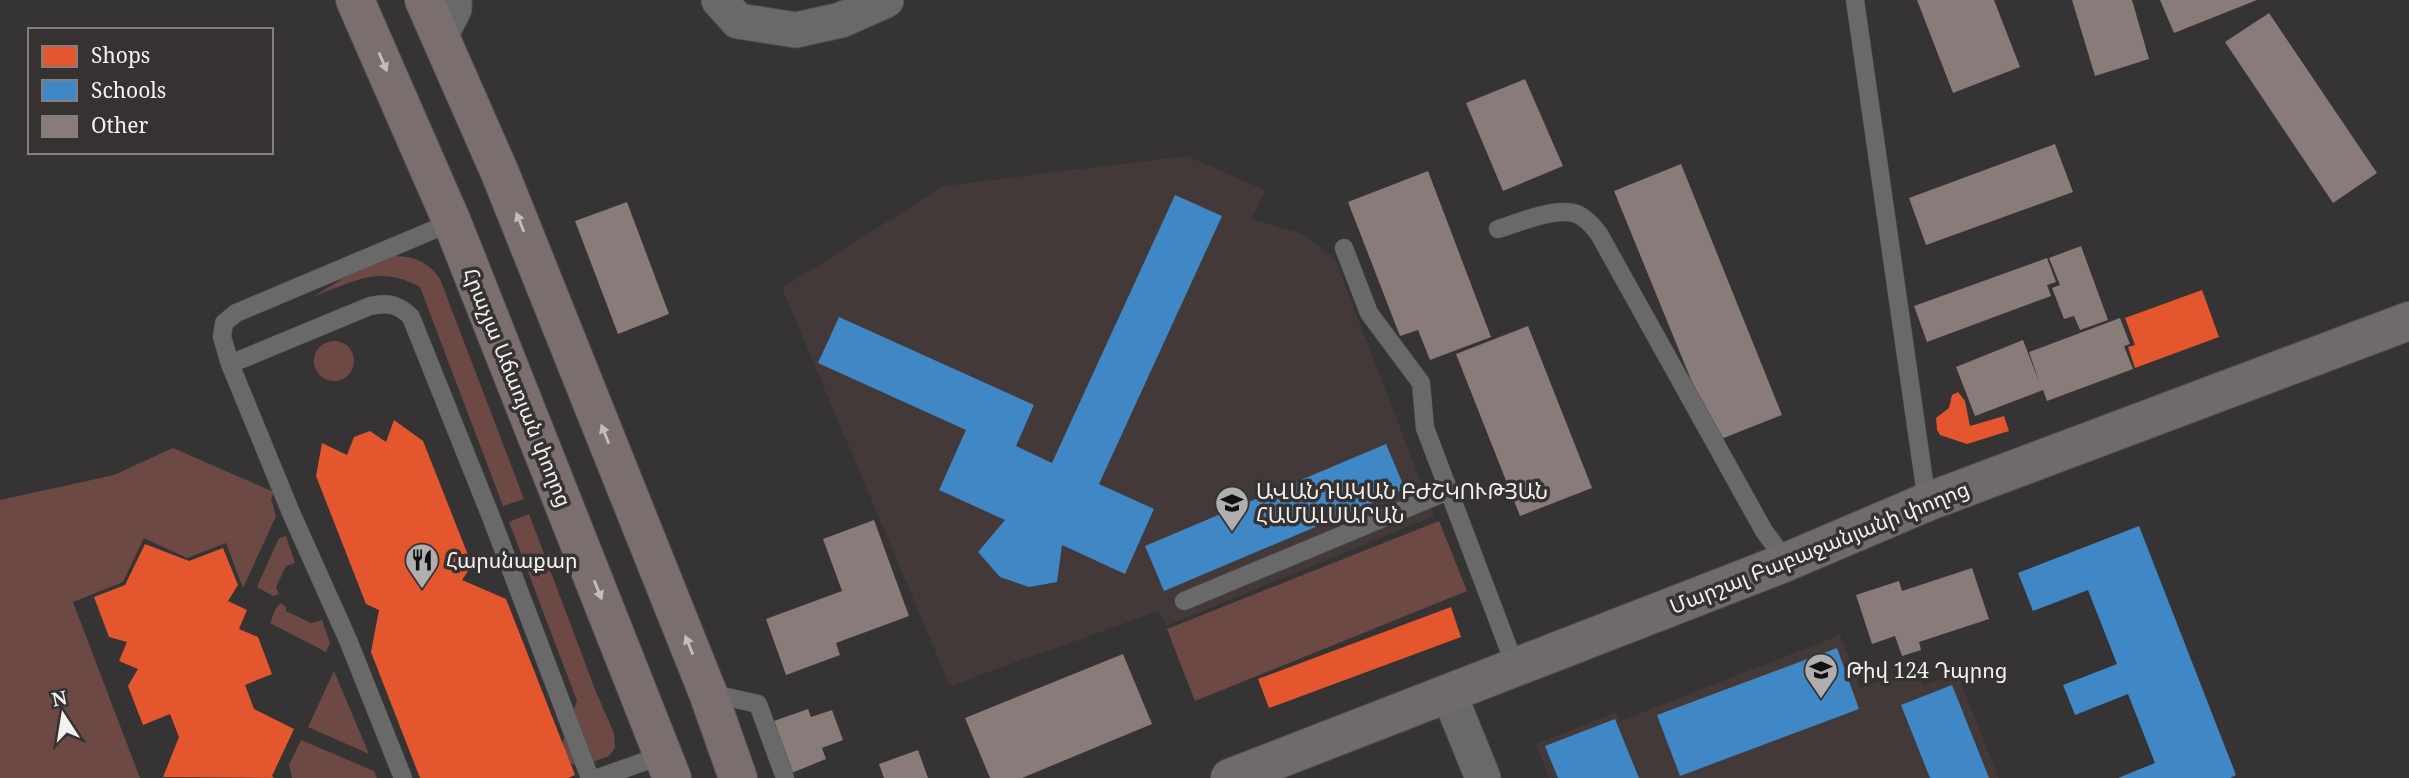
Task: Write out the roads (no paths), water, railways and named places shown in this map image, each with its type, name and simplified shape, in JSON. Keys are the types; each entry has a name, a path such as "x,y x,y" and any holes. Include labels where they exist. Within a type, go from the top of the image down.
{"highway":[{"name":"Հրաչյա Աճառյան փողոց","path":"355,0 452,222 667,767"},
{"path":"424,0 505,185 708,693 738,778"}],"main road":[{"name":"Մարշալ Բաբաջանյանի փողոց","path":"1230,778 1787,562 1927,502 2409,321"}],"street":[{"path":"440,36 454,9 454,0"},
{"path":"719,0 737,21 796,30 841,20 886,0"},
{"path":"1449,694 1483,778"}],"lane":[{"path":"1855,0 1927,502"},
{"path":"1498,229 1560,211 1577,213 1599,233 1764,531 1787,562"},
{"path":"403,778 348,640 292,515 230,364 222,337 223,323 236,313 452,222"},
{"path":"1343,248 1369,313 1421,383 1425,428 1516,668"},
{"path":"230,364 370,306 387,303 402,308 411,317 491,517 590,778"},
{"path":"1184,601 1448,491"},
{"path":"708,693 758,704 785,778"},
{"path":"598,778 667,767"}],"place":[{"name":"ԱՎԱՆԴԱԿԱՆ ԲԺՇԿՈՒԹՅԱՆ ՀԱՄԱԼՍԱՐԱՆ","path":"1232,533"},
{"name":"Հարսնաքար","path":"422,590"},
{"name":"Թիվ 124 Դպրոց","path":"1821,700"}]}
